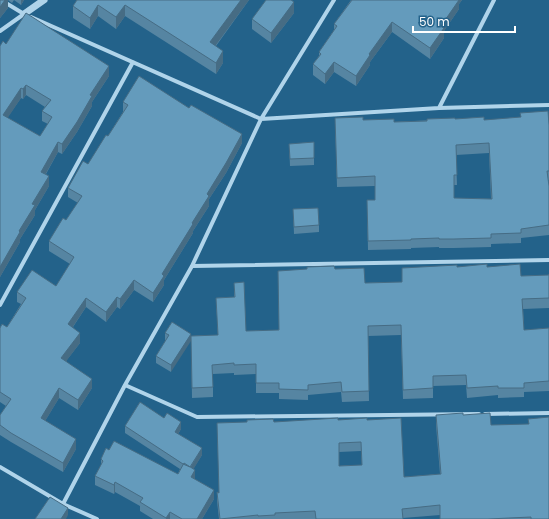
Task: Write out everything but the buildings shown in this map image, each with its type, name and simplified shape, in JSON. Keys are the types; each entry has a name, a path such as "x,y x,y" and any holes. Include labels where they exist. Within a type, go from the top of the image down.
{"street":[{"path":"1,0 24,14 261,119 439,108 549,105"},
{"path":"0,31 44,0"},
{"path":"63,504 124,385 192,266 261,119 334,0"},
{"path":"439,108 494,0"},
{"path":"0,305 133,62"},
{"path":"192,266 549,260"},
{"path":"124,385 197,417 549,413"},
{"path":"0,467 63,504 97,519"}]}
